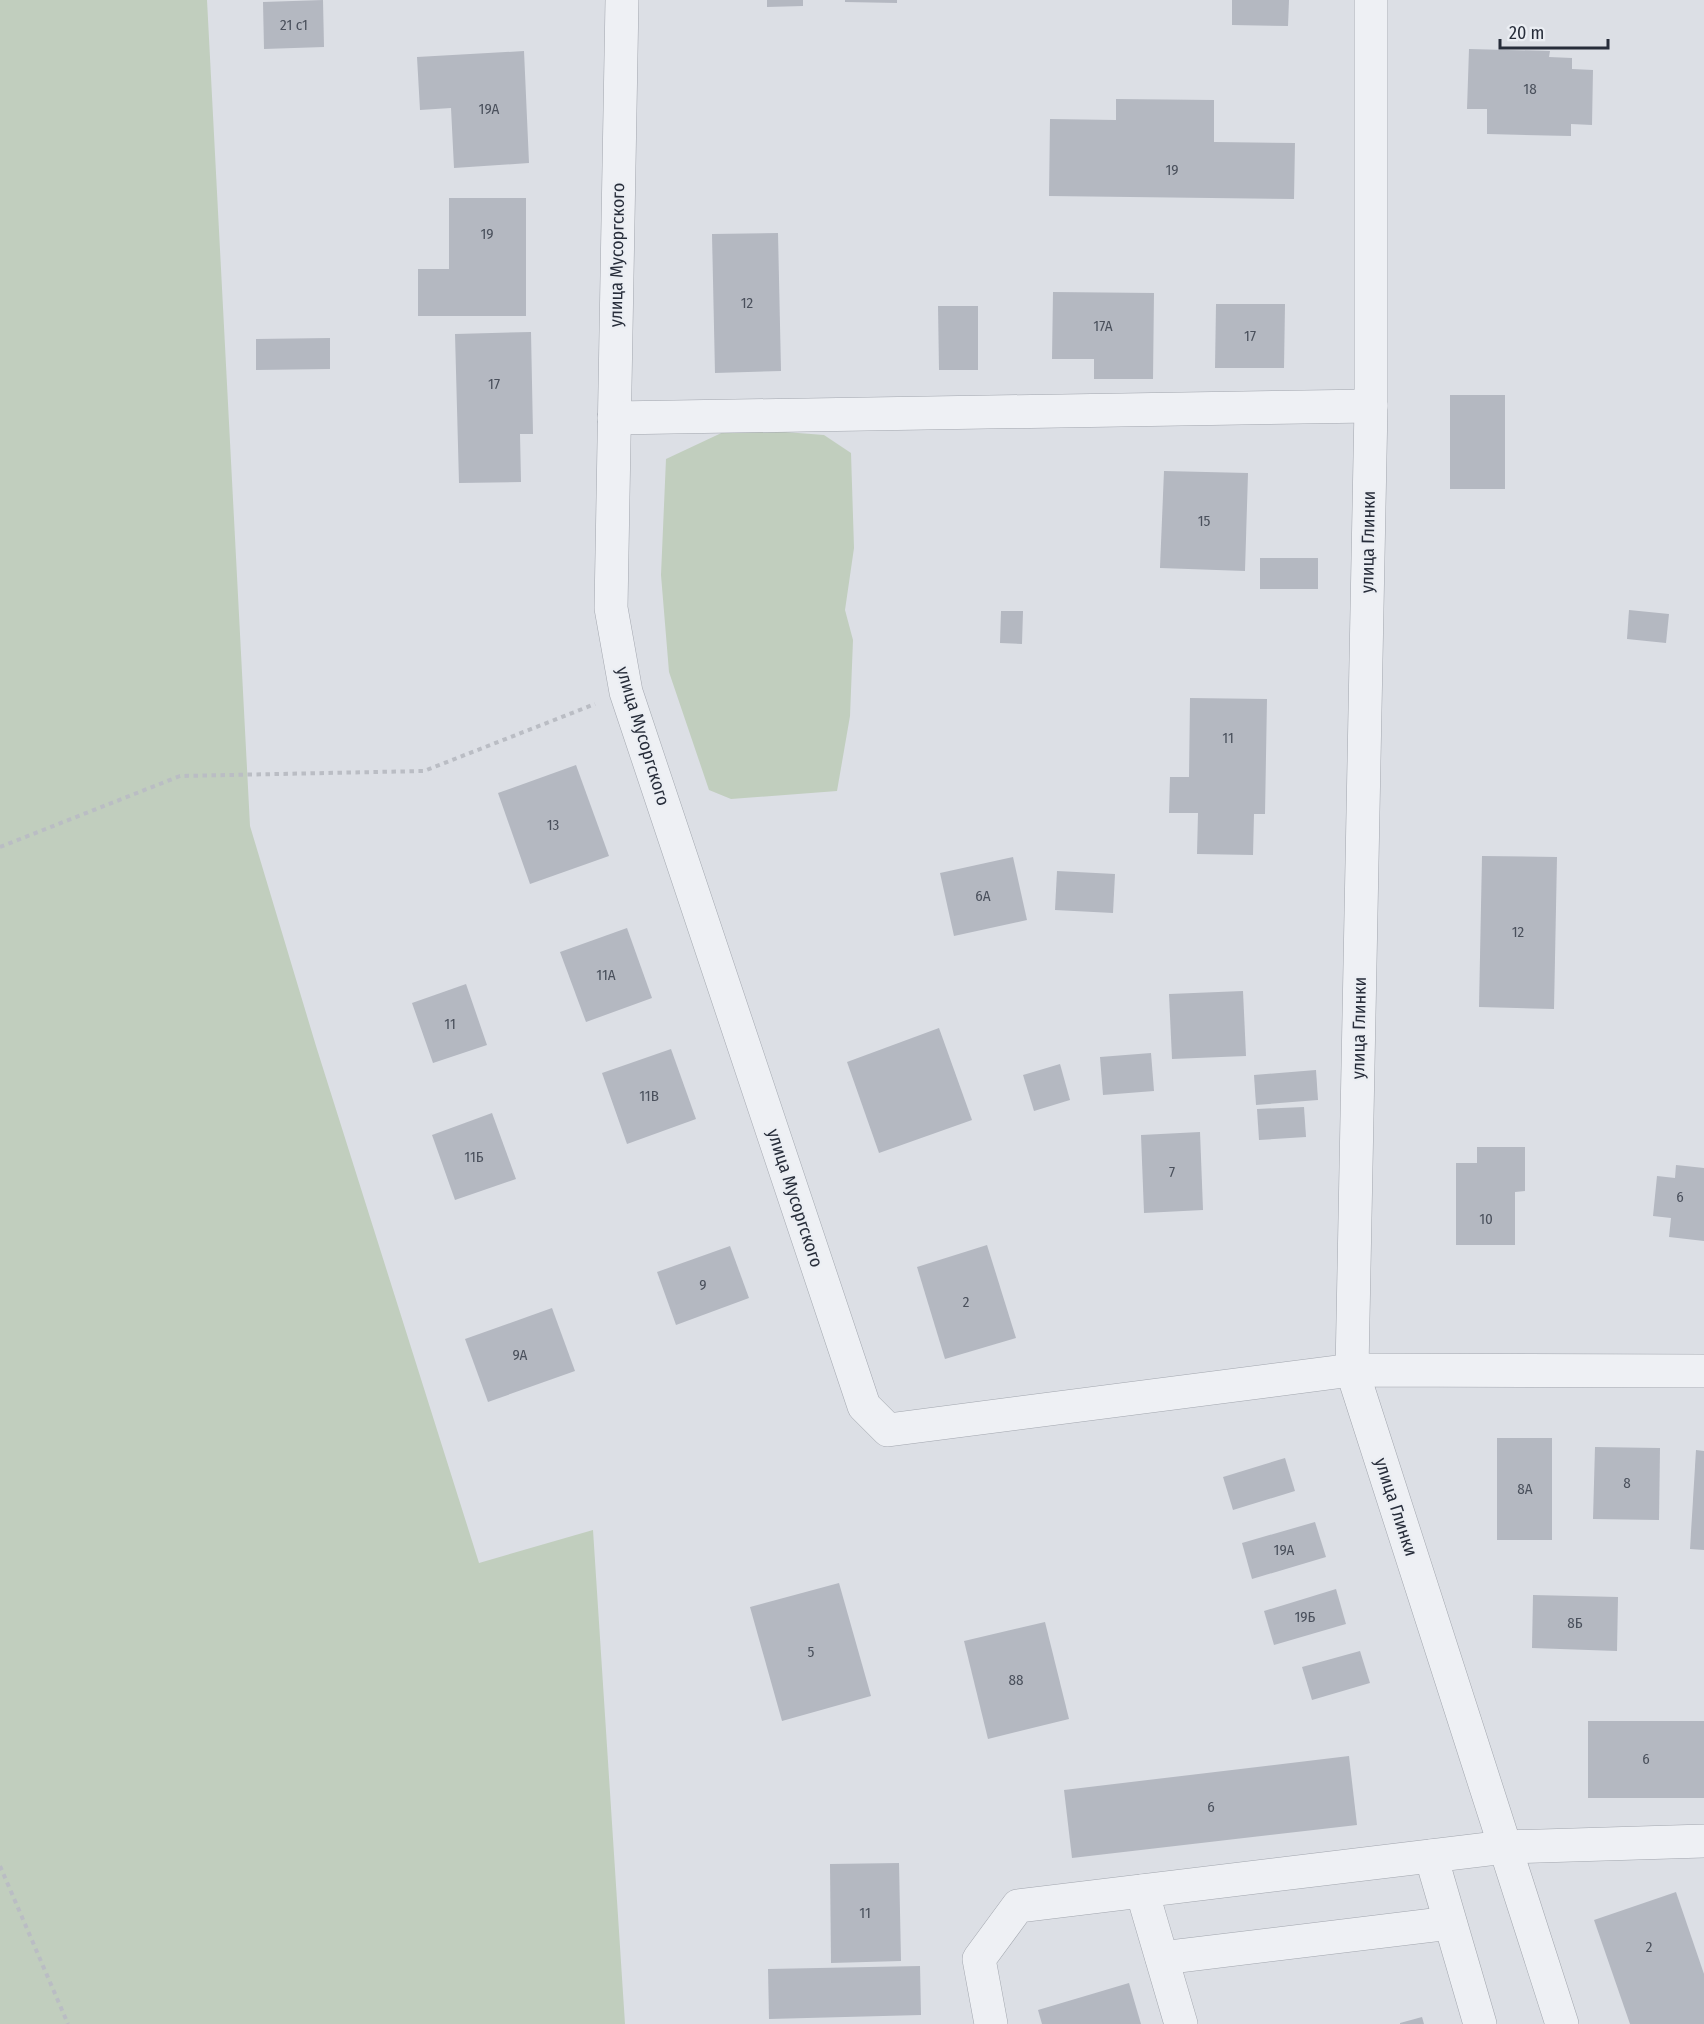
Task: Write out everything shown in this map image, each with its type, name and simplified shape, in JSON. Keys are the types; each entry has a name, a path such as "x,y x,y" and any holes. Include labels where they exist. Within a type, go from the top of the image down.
{"street":[{"name":"улица Мусоргского","path":"622,0 610,608 626,692 864,1406 888,1430 1352,1370"},
{"name":"улица Глинки","path":"1371,0 1371,406 1352,1370 1562,2024"},
{"path":"614,418 1371,406"},
{"path":"1352,1370 1704,1371"},
{"path":"991,2024 979,1959 1018,1906 1505,1847 1704,1841"},
{"path":"1431,1856 1480,2024"},
{"path":"1142,1891 1181,2024"},
{"path":"1162,1958 1450,1923"}],"path":[{"path":"0,847 180,776 424,771 626,692"},
{"path":"0,1866 68,2024"}],"green space":[{"path":"0,0 207,0 250,826 316,1046 479,1563 593,1530 625,2024 0,2024"},
{"path":"732,428 824,435 851,453 854,548 845,610 853,640 850,716 837,791 731,799 709,790 669,672 661,575 666,459"}],"building":[{"path":"323,0 324,47 264,49 263,2"},
{"path":"767,0 803,0 803,6 767,7"},
{"path":"845,0 897,0 897,3 845,2"},
{"path":"1232,0 1289,0 1288,26 1232,25"},
{"path":"1469,49 1550,51 1549,57 1572,58 1572,69 1593,70 1592,125 1571,124 1571,136 1487,134 1487,109 1467,109"},
{"path":"524,51 529,163 454,168 451,108 420,110 417,57"},
{"path":"1116,99 1214,100 1214,142 1295,143 1294,199 1049,196 1050,119 1116,120"},
{"path":"449,198 526,198 526,316 418,316 418,269 449,269"},
{"path":"778,233 781,371 715,373 712,234"},
{"path":"1053,292 1154,293 1153,379 1094,379 1094,359 1052,359"},
{"path":"1216,304 1285,304 1284,368 1215,368"},
{"path":"938,306 978,306 978,370 939,370"},
{"path":"531,332 533,434 520,434 521,482 459,483 455,334"},
{"path":"330,338 330,369 256,370 256,339"},
{"path":"1450,395 1505,395 1505,489 1450,489"},
{"path":"1164,471 1248,473 1245,571 1160,568"},
{"path":"1260,558 1318,558 1318,589 1260,589"},
{"path":"1629,610 1669,614 1666,643 1627,639"},
{"path":"1001,611 1023,611 1022,644 1000,643"},
{"path":"1190,698 1267,699 1265,814 1254,814 1253,855 1197,854 1198,813 1169,813 1170,777 1189,777"},
{"path":"576,765 609,856 530,884 498,793"},
{"path":"1482,856 1557,857 1554,1009 1479,1007"},
{"path":"1013,857 1027,920 954,936 940,873"},
{"path":"1057,871 1115,874 1113,913 1055,910"},
{"path":"627,928 652,998 586,1022 560,952"},
{"path":"466,984 487,1045 433,1063 412,1003"},
{"path":"1243,991 1246,1056 1172,1059 1169,994"},
{"path":"939,1028 972,1120 879,1153 847,1062"},
{"path":"671,1049 696,1119 627,1144 602,1073"},
{"path":"1151,1053 1154,1091 1103,1095 1100,1057"},
{"path":"1060,1064 1070,1100 1034,1111 1023,1075"},
{"path":"1316,1070 1318,1100 1256,1105 1254,1075"},
{"path":"1304,1107 1306,1137 1259,1140 1257,1109"},
{"path":"492,1113 516,1179 455,1200 432,1135"},
{"path":"1200,1132 1203,1210 1144,1213 1141,1135"},
{"path":"1477,1147 1525,1147 1525,1191 1515,1192 1515,1245 1456,1245 1456,1163 1477,1163"},
{"path":"1676,1165 1704,1168 1704,1241 1669,1237 1671,1218 1653,1216 1657,1176 1675,1178"},
{"path":"987,1245 1016,1338 945,1359 917,1267"},
{"path":"730,1246 749,1298 676,1325 657,1272"},
{"path":"552,1308 575,1371 488,1402 465,1339"},
{"path":"1497,1438 1552,1438 1552,1540 1497,1540"},
{"path":"1595,1447 1660,1448 1659,1520 1593,1519"},
{"path":"1696,1450 1704,1451 1704,1550 1690,1549"},
{"path":"1285,1458 1295,1491 1233,1510 1223,1477"},
{"path":"1315,1522 1326,1557 1252,1579 1242,1543"},
{"path":"839,1583 871,1696 782,1721 750,1607"},
{"path":"1336,1589 1346,1624 1274,1645 1264,1611"},
{"path":"1533,1595 1618,1597 1617,1651 1532,1648"},
{"path":"1045,1622 1069,1719 988,1739 964,1641"},
{"path":"1360,1651 1370,1683 1312,1700 1302,1667"},
{"path":"1588,1721 1704,1721 1704,1798 1588,1798"},
{"path":"1349,1756 1357,1825 1072,1858 1064,1790"},
{"path":"899,1863 901,1961 831,1963 830,1864"},
{"path":"1676,1892 1704,1974 1704,2024 1630,2024 1594,1920"},
{"path":"920,1966 921,2015 769,2019 768,1969"},
{"path":"1129,1983 1141,2024 1042,2024 1038,2010"},
{"path":"1422,2017 1424,2024 1400,2024 1400,2023"}]}
